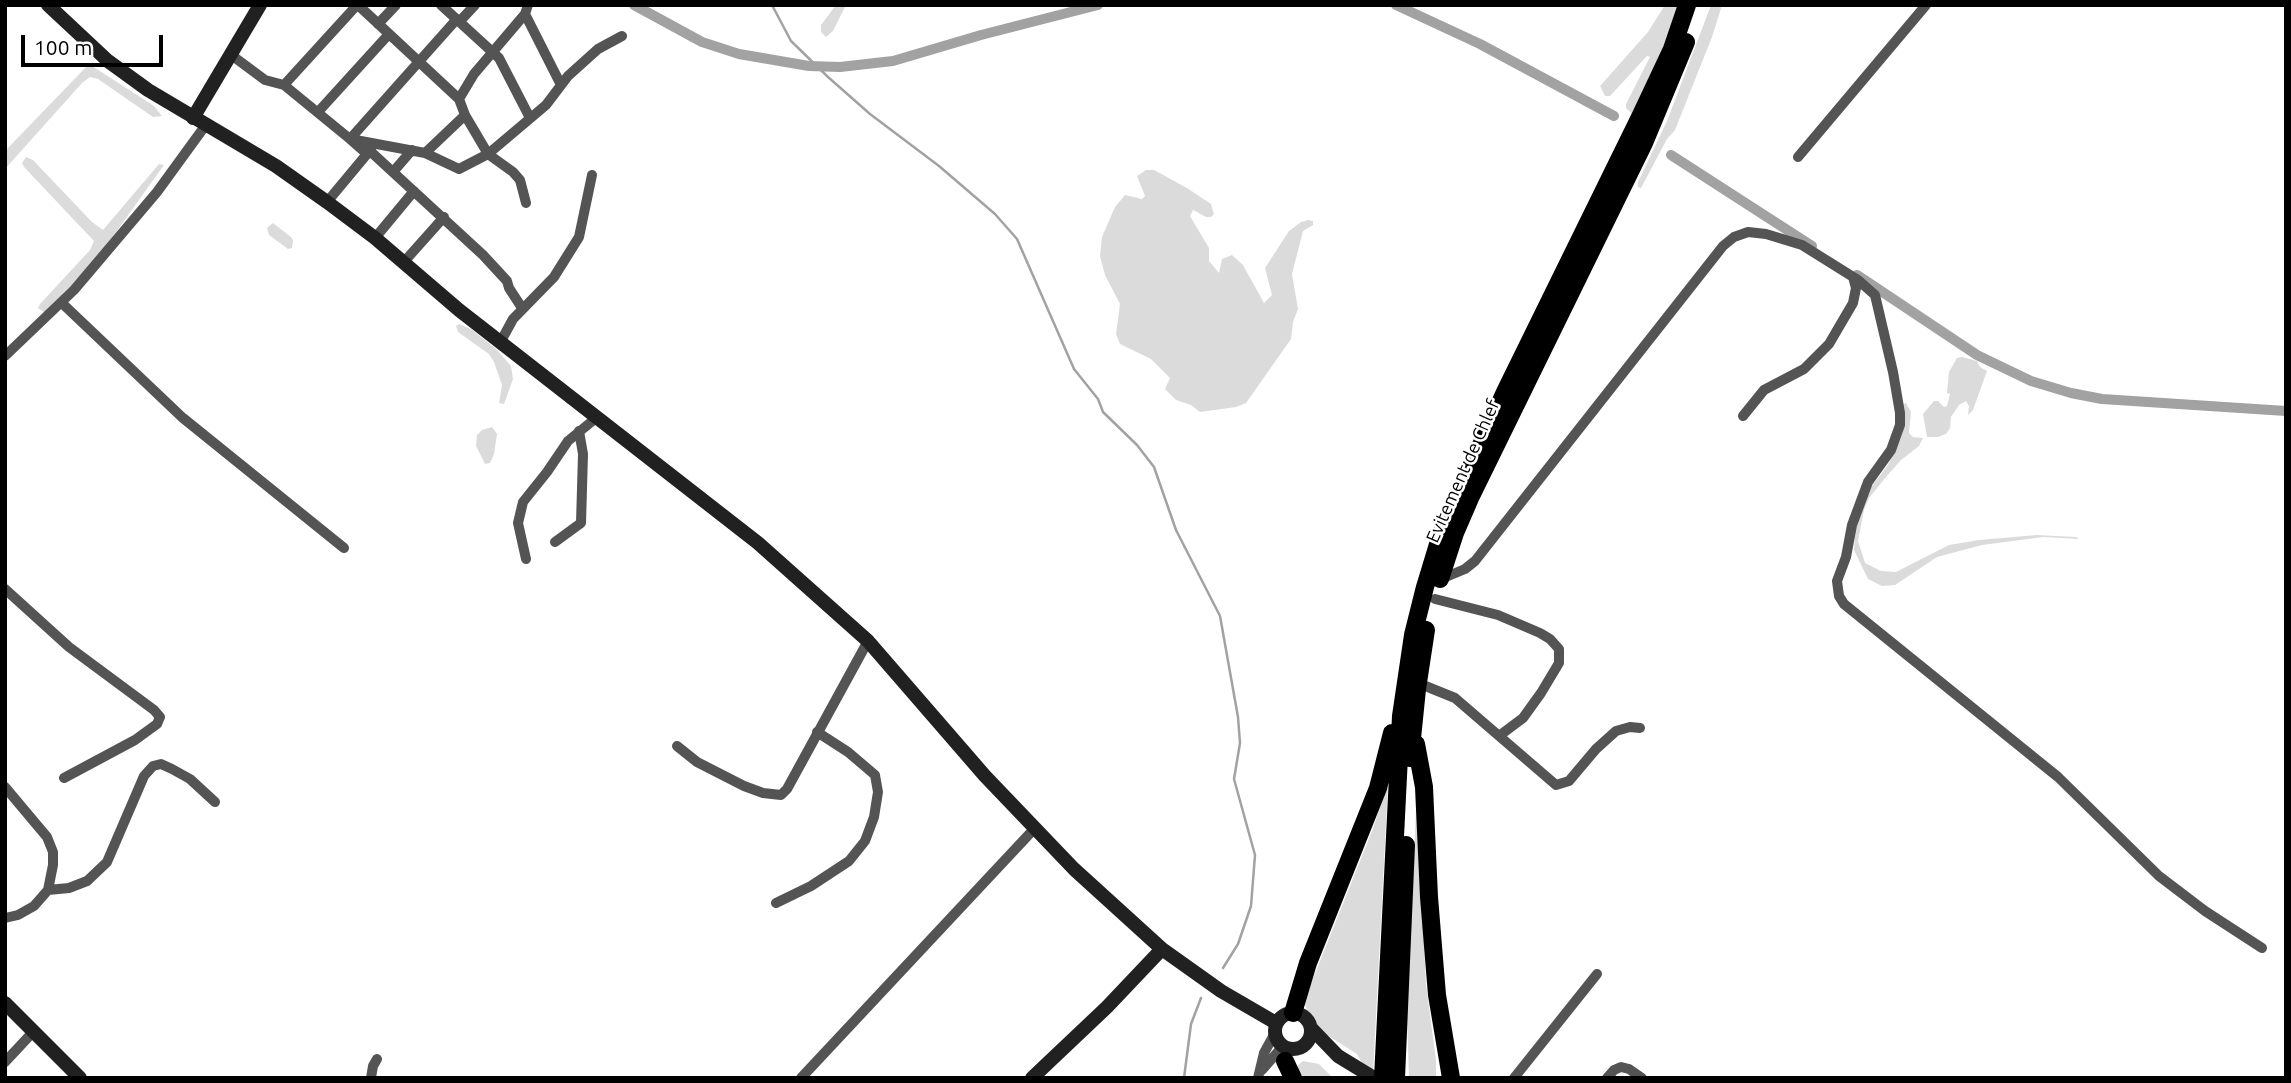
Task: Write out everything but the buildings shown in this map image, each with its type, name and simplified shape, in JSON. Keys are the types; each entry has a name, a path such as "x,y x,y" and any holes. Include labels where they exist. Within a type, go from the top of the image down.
{"highway":[{"name":"Evitement de Chlef","path":"1387,1076 1413,724 1411,682 1416,623 1442,531 1506,392 1652,93 1672,49 1687,5"},
{"name":"Evitement de Chlef","path":"1387,1076 1401,716 1440,579 1471,496 1644,143 1679,64 1698,5"},
{"path":"1293,1013 1308,963 1378,788 1411,682"},
{"path":"1413,724 1424,787 1437,995 1451,1078"},
{"path":"1288,1057 1293,1078"}],"main road":[{"path":"48,5 108,61 148,90 276,166 375,238 402,263 596,418 758,543 868,641 985,776 1074,869 1162,949 1275,1028 1288,1057"},
{"path":"199,122 230,54 260,5"},
{"path":"1032,1078 1107,1007 1162,949"},
{"path":"5,1003 80,1078"},
{"path":"1275,1028 1283,1016 1293,1013 1303,1016 1338,1056"},
{"path":"1288,1057 1310,1038 1311,1028"},
{"path":"1288,1057 1318,1050 1387,1076"}],"street":[{"path":"284,85 358,5 459,99 465,115 488,154 517,175 523,186 526,203"},
{"path":"378,24 396,5"},
{"path":"441,5 499,58 530,118"},
{"path":"350,138 418,62 475,5"},
{"path":"1798,157 1926,5"},
{"path":"459,99 526,10 561,85"},
{"path":"318,112 389,34"},
{"path":"371,149 412,150 459,169 488,154 546,105 561,85 598,49 622,36"},
{"path":"230,54 285,94 299,96"},
{"path":"265,80 284,85 350,138 371,149 507,281 522,308"},
{"path":"425,153 465,115"},
{"path":"5,356 63,304 157,192 199,122"},
{"path":"327,202 371,149"},
{"path":"393,172 412,150"},
{"path":"501,341 522,308 554,277 579,237 592,175"},
{"path":"375,238 414,191"},
{"path":"402,263 443,217"},
{"path":"1440,579 1465,569 1475,561 1723,246 1734,237 1748,232 1783,238 1802,245 1872,291 1878,303 1893,372 1900,425 1891,450 1868,482 1856,510 1846,557 1837,580 1839,596 1854,613 2058,777 2159,876 2262,948"},
{"path":"1743,416 1764,390 1804,369 1829,344 1853,303 1856,288 1853,277"},
{"path":"63,304 183,418 344,548"},
{"path":"526,559 518,523 523,502 560,451 596,418"},
{"path":"555,542 581,523 583,454 579,431"},
{"path":"5,589 69,647 160,717 157,724 135,740 64,778"},
{"path":"1435,599 1498,615 1540,633 1559,649 1556,670 1529,710 1516,726 1499,736"},
{"path":"677,746 697,762 744,786 778,796 787,789 868,641"},
{"path":"1411,682 1455,698 1550,782 1560,785 1569,780 1615,731 1640,727"},
{"path":"776,903 811,886 849,861 865,842 874,817 878,792 875,775 848,752 817,732"},
{"path":"48,890 69,888 87,881 107,862 146,772 153,766 161,764 190,779 215,802"},
{"path":"5,787 51,844 53,865 48,890 27,911 5,918"},
{"path":"801,1078 1035,828"},
{"path":"1514,1078 1597,974"},
{"path":"1260,1074 1264,1054 1275,1028"},
{"path":"5,1062 33,1032"},
{"path":"1260,1074 1288,1057"},
{"path":"371,1078 377,1059"},
{"path":"1607,1078 1614,1070 1621,1068 1629,1069 1642,1078"}],"shaded area":[{"path":"836,5 846,5 833,31 826,37 821,32 821,25"},
{"path":"1665,5 1680,5 1661,55 1633,115 1626,108 1626,104 1650,57 1647,56 1610,96 1605,96 1600,86 1648,32"},
{"path":"1711,5 1722,5 1675,130 1667,139 1641,188 1638,187 1667,121"},
{"path":"89,64 154,106 162,116 153,117 98,79 90,77 5,169 5,151"},
{"path":"26,157 33,160 92,222 103,230 159,164 164,165 96,260 49,312 45,313 38,308 40,304 90,250 94,241 24,167 22,163"},
{"path":"1146,170 1154,170 1211,204 1214,214 1211,217 1193,210 1190,216 1209,248 1209,261 1219,273 1222,259 1232,255 1243,265 1264,303 1272,295 1265,268 1289,231 1301,222 1313,221 1313,225 1303,231 1292,274 1298,309 1291,339 1246,403 1200,412 1191,405 1176,400 1165,389 1170,378 1151,359 1120,344 1116,334 1120,304 1105,275 1100,256 1102,237 1115,207 1125,195 1142,199 1145,196 1137,176"},
{"path":"273,223 291,237 292,248 288,249 269,235 267,228"},
{"path":"459,324 471,329 496,349 511,366 513,379 504,404 499,403 502,385 494,362 489,354 458,332 456,326"},
{"path":"1957,358 1977,361 1980,367 1987,371 1973,410 1968,415 1969,406 1966,401 1959,405 1951,417 1950,428 1946,434 1927,437 1923,414 1934,401 1947,406 1950,394 1947,393 1949,372"},
{"path":"1906,403 1911,412 1909,433 1913,437 1923,438 1919,446 1901,460 1869,498 1858,541 1865,563 1881,571 1896,572 1949,545 2037,535 2079,539 2043,537 1982,545 1937,557 1895,585 1882,586 1868,579 1854,550 1856,524 1865,495 1888,465 1901,438 1905,425 1902,405"},
{"path":"492,427 497,434 494,454 490,463 485,464 476,446 477,435"},
{"path":"1388,784 1373,1074 1369,1075 1357,1054 1316,1028 1310,1020 1305,1004"},
{"path":"1416,809 1426,985 1436,1078 1409,1078 1407,1014"},
{"path":"1303,1061 1319,1064 1333,1078 1298,1078 1298,1065"}],"waterway":[{"path":"634,5 702,42 739,54 809,66 840,67 893,61 1098,5"},
{"path":"772,5 791,41 828,77 870,114 939,166 995,214 1017,239 1074,369 1098,399 1103,412 1137,445 1154,467 1176,530 1220,616 1238,717 1240,743 1234,779 1255,855 1251,906 1238,944 1223,968"},
{"path":"1396,5 1480,44 1614,116"},
{"path":"1671,155 1812,246"},
{"path":"1857,275 1977,355 2031,381 2102,399 2286,411"},
{"path":"1184,1078 1191,1024 1201,998"}]}
